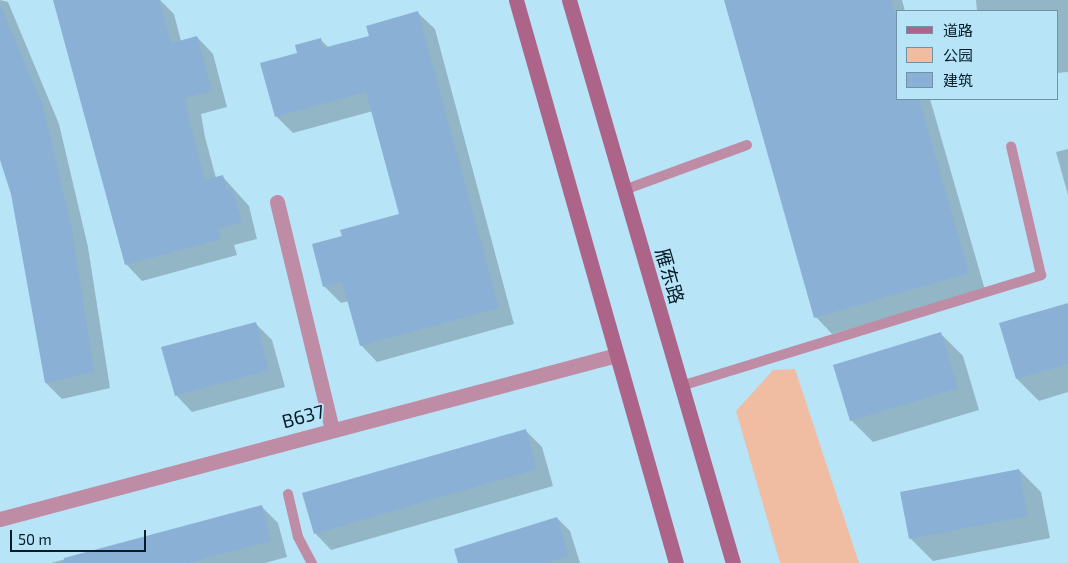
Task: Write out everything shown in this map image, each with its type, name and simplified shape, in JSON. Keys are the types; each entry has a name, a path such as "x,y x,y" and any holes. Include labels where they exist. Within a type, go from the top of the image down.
{"main road":[{"path":"516,0 676,563"},
{"name":"雁东路","path":"569,0 733,563"}],"street":[{"path":"277,202 332,429"},
{"name":"B637","path":"0,519 332,429 617,355"}],"lane":[{"path":"624,190 747,145"},
{"path":"681,386 1041,275 1011,146"},
{"path":"288,494 298,537 312,563"}],"green space":[{"path":"795,369 859,563 780,563 736,411 773,370"}],"building":[{"path":"53,0 159,0 171,43 197,36 212,91 185,98 189,119 205,180 223,175 227,190 232,188 242,222 218,229 221,239 125,265"},
{"path":"724,0 891,0 896,17 896,100 919,100 969,273 814,318"},
{"path":"0,4 43,106 72,229 94,372 45,383 11,194 0,160"},
{"path":"418,11 499,308 360,346 342,282 323,287 312,244 342,236 340,230 399,214 366,92 275,117 260,63 297,53 295,45 321,38 323,48 369,36 366,26"},
{"path":"1068,303 1068,364 1016,379 999,323"},
{"path":"256,322 269,370 175,396 161,347"},
{"path":"941,332 958,388 850,421 833,365"},
{"path":"526,429 537,469 314,534 302,493"},
{"path":"1019,469 1028,516 909,539 900,492"},
{"path":"262,505 271,541 188,563 64,563 64,558"},
{"path":"557,517 569,556 546,563 458,563 454,549"}]}
